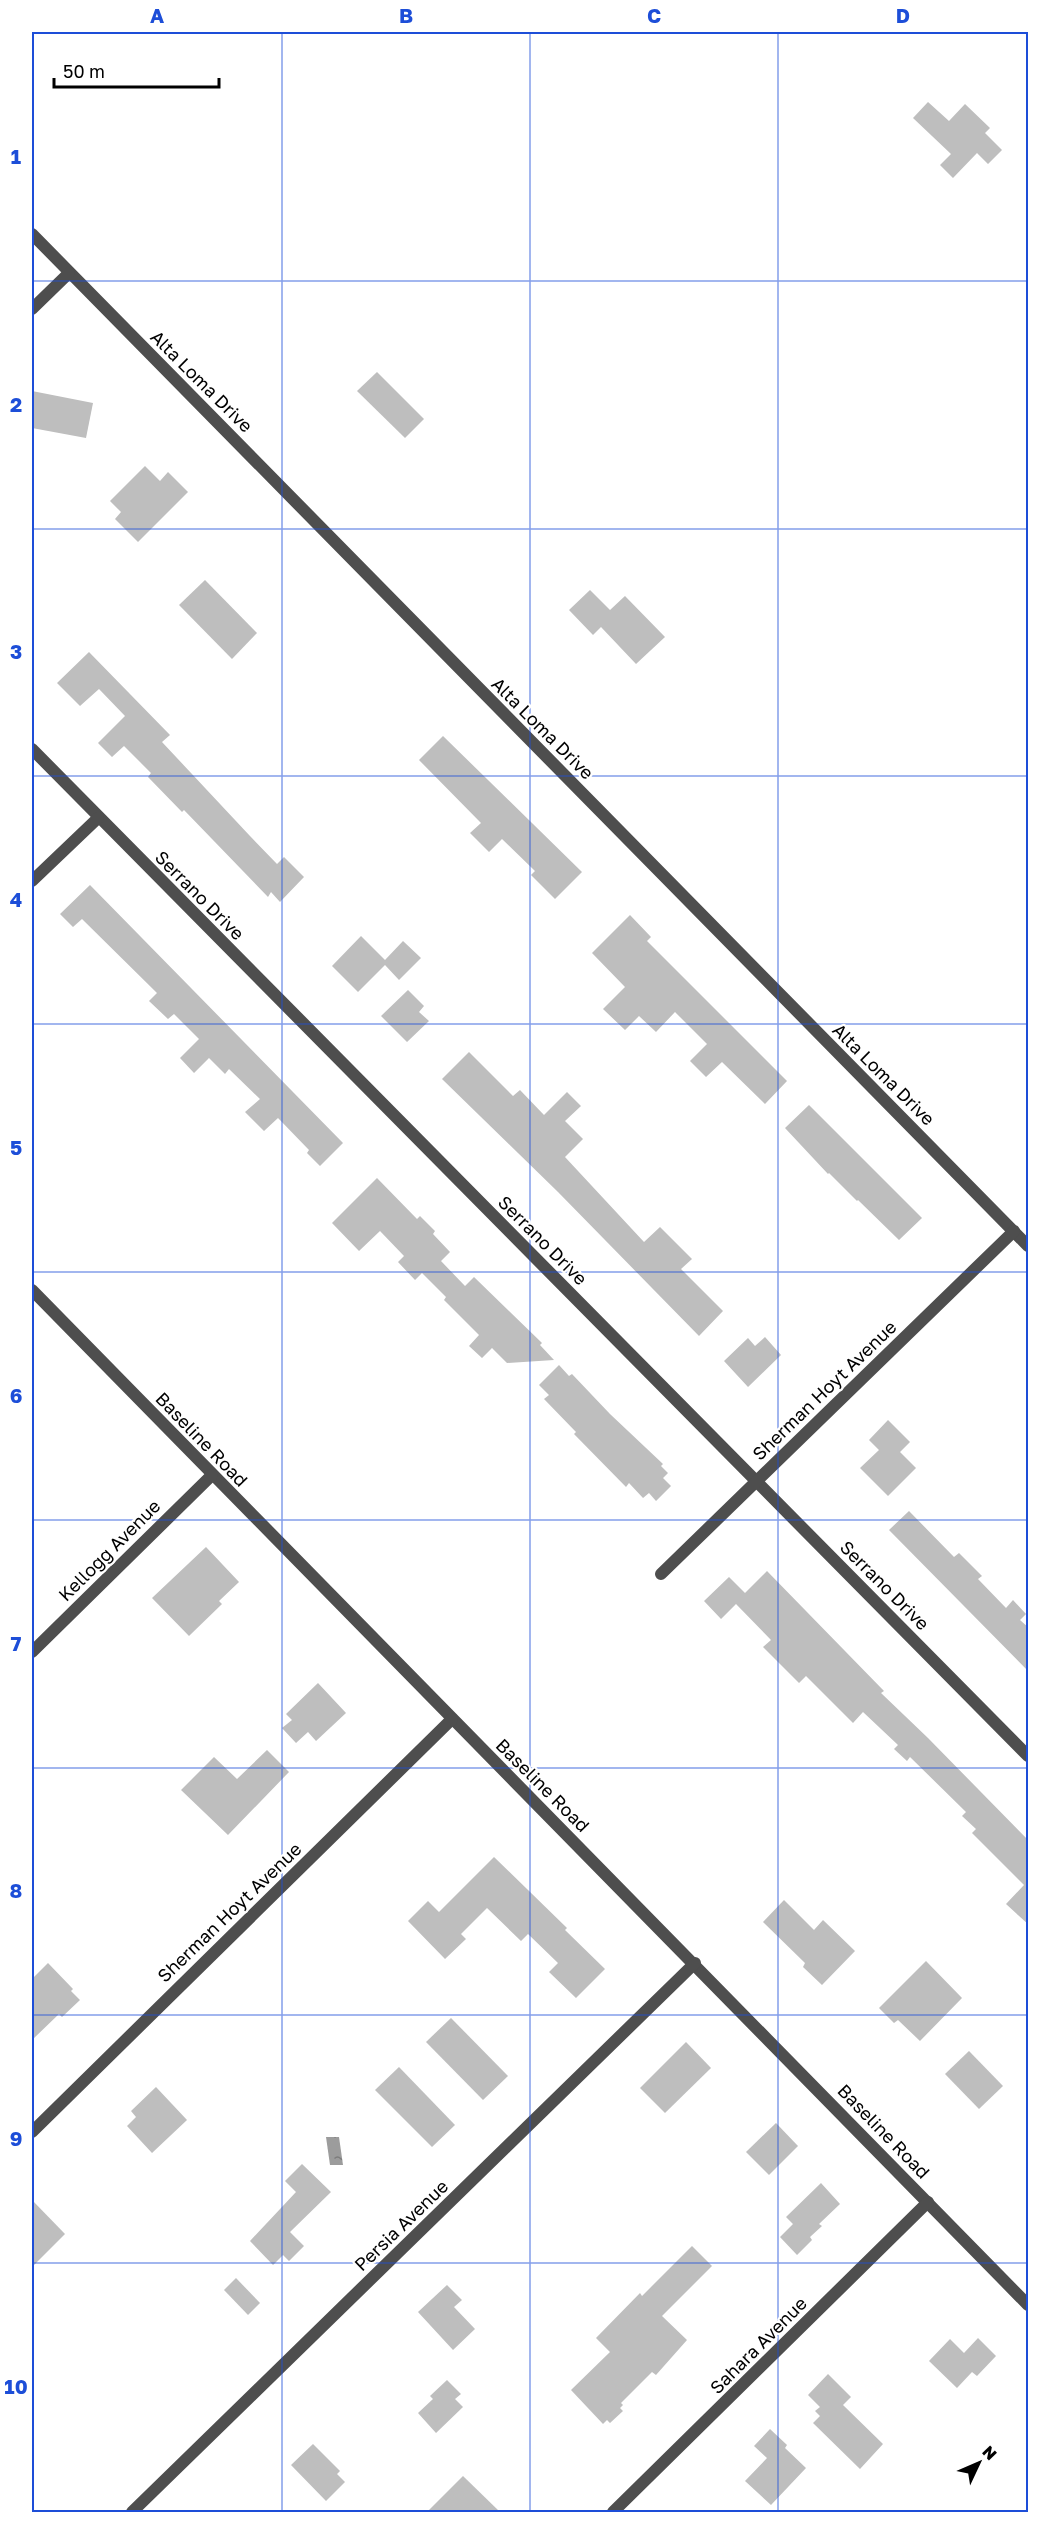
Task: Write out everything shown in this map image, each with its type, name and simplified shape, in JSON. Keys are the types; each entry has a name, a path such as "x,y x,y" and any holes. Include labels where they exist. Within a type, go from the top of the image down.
{"street":[{"name":"Alta Loma Drive","path":"32,234 1029,1246"},
{"path":"32,309 69,273"},
{"name":"Serrano Drive","path":"32,749 1029,1756"},
{"path":"32,881 98,818"},
{"name":"Sherman Hoyt Avenue","path":"661,1575 1014,1231"},
{"name":"Baseline Road","path":"32,1290 1029,2306"},
{"name":"Kellogg Avenue","path":"32,1652 212,1474"},
{"name":"Sherman Hoyt Avenue","path":"32,2132 452,1719"},
{"name":"Persia Avenue","path":"132,2512 695,1964"},
{"name":"Sahara Avenue","path":"613,2512 928,2202"}],"water":[{"path":"326,2137 339,2137 343,2165 330,2165"}],"building":[{"path":"928,102 949,121 965,104 990,128 985,133 1002,150 988,164 977,153 953,178 940,165 951,154 913,118"},
{"path":"377,372 424,419 405,438 357,391"},
{"path":"32,391 93,403 86,438 32,428"},
{"path":"145,466 160,481 168,472 188,492 138,542 115,519 121,512 110,501"},
{"path":"205,580 257,633 232,659 179,605"},
{"path":"590,590 610,610 625,596 665,637 636,664 601,627 593,635 569,610"},
{"path":"89,652 170,735 162,742 250,836 277,864 284,857 304,877 280,902 271,892 268,897 184,810 182,812 148,777 151,773 124,746 112,757 98,743 125,716 99,689 80,706 57,683"},
{"path":"443,736 582,872 555,899 531,875 535,871 502,839 489,852 470,833 481,823 419,760"},
{"path":"90,885 343,1143 320,1166 307,1153 309,1150 278,1118 264,1131 245,1112 260,1099 229,1069 225,1074 209,1058 194,1073 180,1058 199,1039 174,1014 168,1019 149,1001 157,993 82,919 73,927 60,914"},
{"path":"630,915 651,937 647,941 787,1081 765,1104 722,1062 706,1077 690,1061 707,1044 675,1012 656,1032 639,1016 625,1030 603,1009 625,987 592,953"},
{"path":"361,936 385,960 403,941 421,958 399,980 385,965 358,992 332,966"},
{"path":"408,990 424,1006 419,1012 429,1021 407,1042 381,1016"},
{"path":"469,1052 513,1096 520,1090 544,1115 567,1092 581,1106 565,1121 583,1139 565,1157 644,1242 660,1227 692,1259 681,1269 723,1311 699,1336 558,1192 442,1079"},
{"path":"809,1105 922,1218 899,1240 828,1174 785,1128"},
{"path":"377,1178 417,1219 420,1216 435,1231 433,1234 450,1252 441,1261 465,1286 474,1277 542,1343 540,1345 554,1360 507,1363 492,1348 482,1358 469,1346 479,1335 444,1300 446,1297 422,1273 415,1280 398,1262 404,1256 380,1231 359,1251 332,1223"},
{"path":"765,1337 781,1355 748,1387 724,1361 748,1338 755,1346"},
{"path":"559,1365 569,1376 572,1374 663,1464 661,1466 668,1473 663,1478 671,1486 656,1501 649,1493 643,1498 629,1483 626,1487 574,1434 576,1432 544,1399 549,1395 539,1385"},
{"path":"888,1420 910,1442 900,1452 916,1468 888,1496 860,1468 879,1450 869,1440"},
{"path":"909,1511 954,1557 959,1553 982,1576 978,1579 1006,1608 1013,1600 1026,1614 1020,1620 1029,1628 1029,1672 889,1530"},
{"path":"206,1547 239,1582 219,1601 222,1604 189,1636 152,1598"},
{"path":"767,1571 884,1691 881,1693 1029,1841 1029,1925 1006,1904 1024,1885 972,1833 976,1829 962,1816 966,1812 910,1757 907,1761 894,1749 898,1745 863,1712 853,1723 806,1676 799,1683 763,1647 771,1640 736,1604 721,1619 704,1601 729,1577 745,1593"},
{"path":"318,1683 346,1713 316,1741 308,1732 296,1743 282,1728 292,1720 286,1714"},
{"path":"267,1750 289,1772 228,1835 181,1790 214,1757 237,1779"},
{"path":"494,1857 567,1928 565,1930 605,1969 576,1998 549,1972 558,1963 528,1934 521,1941 487,1908 461,1934 466,1939 445,1959 408,1921 428,1901 439,1912"},
{"path":"784,1900 814,1930 823,1920 855,1951 822,1985 803,1967 805,1963 763,1922"},
{"path":"926,1961 962,1998 920,2041 898,2020 894,2023 879,2008"},
{"path":"48,1963 73,1989 71,1991 80,2000 62,2017 59,2014 32,2040 32,1979"},
{"path":"451,2018 508,2076 483,2100 426,2042"},
{"path":"686,2042 711,2068 665,2113 640,2088"},
{"path":"969,2051 1003,2086 979,2109 945,2074"},
{"path":"399,2067 455,2125 432,2147 375,2090"},
{"path":"156,2087 187,2120 152,2153 127,2126 136,2117 131,2111"},
{"path":"776,2123 798,2146 769,2175 746,2152"},
{"path":"302,2164 331,2192 290,2232 304,2246 289,2261 283,2255 273,2265 250,2241 296,2192 285,2181"},
{"path":"821,2183 840,2204 819,2224 822,2226 810,2237 812,2240 797,2255 780,2237 793,2224 786,2217"},
{"path":"32,2200 65,2234 32,2267"},
{"path":"692,2246 712,2266 662,2316 687,2340 656,2375 652,2372 621,2403 623,2405 620,2408 623,2411 610,2423 607,2420 603,2424 571,2390 610,2352 596,2338 640,2293 642,2296"},
{"path":"236,2278 260,2303 248,2315 224,2290"},
{"path":"447,2285 462,2300 454,2307 475,2329 453,2350 418,2312"},
{"path":"978,2338 996,2356 977,2376 972,2372 957,2388 929,2361 950,2339 964,2353"},
{"path":"828,2374 851,2397 843,2405 883,2444 860,2469 813,2423 820,2416 815,2411 820,2407 808,2395"},
{"path":"447,2380 461,2394 455,2399 463,2407 436,2433 418,2413 433,2399 430,2396"},
{"path":"770,2429 787,2445 785,2448 806,2468 771,2505 745,2481 767,2458 754,2446"},
{"path":"313,2444 340,2471 337,2474 345,2482 326,2501 291,2465"},
{"path":"463,2476 500,2512 427,2512"}]}
